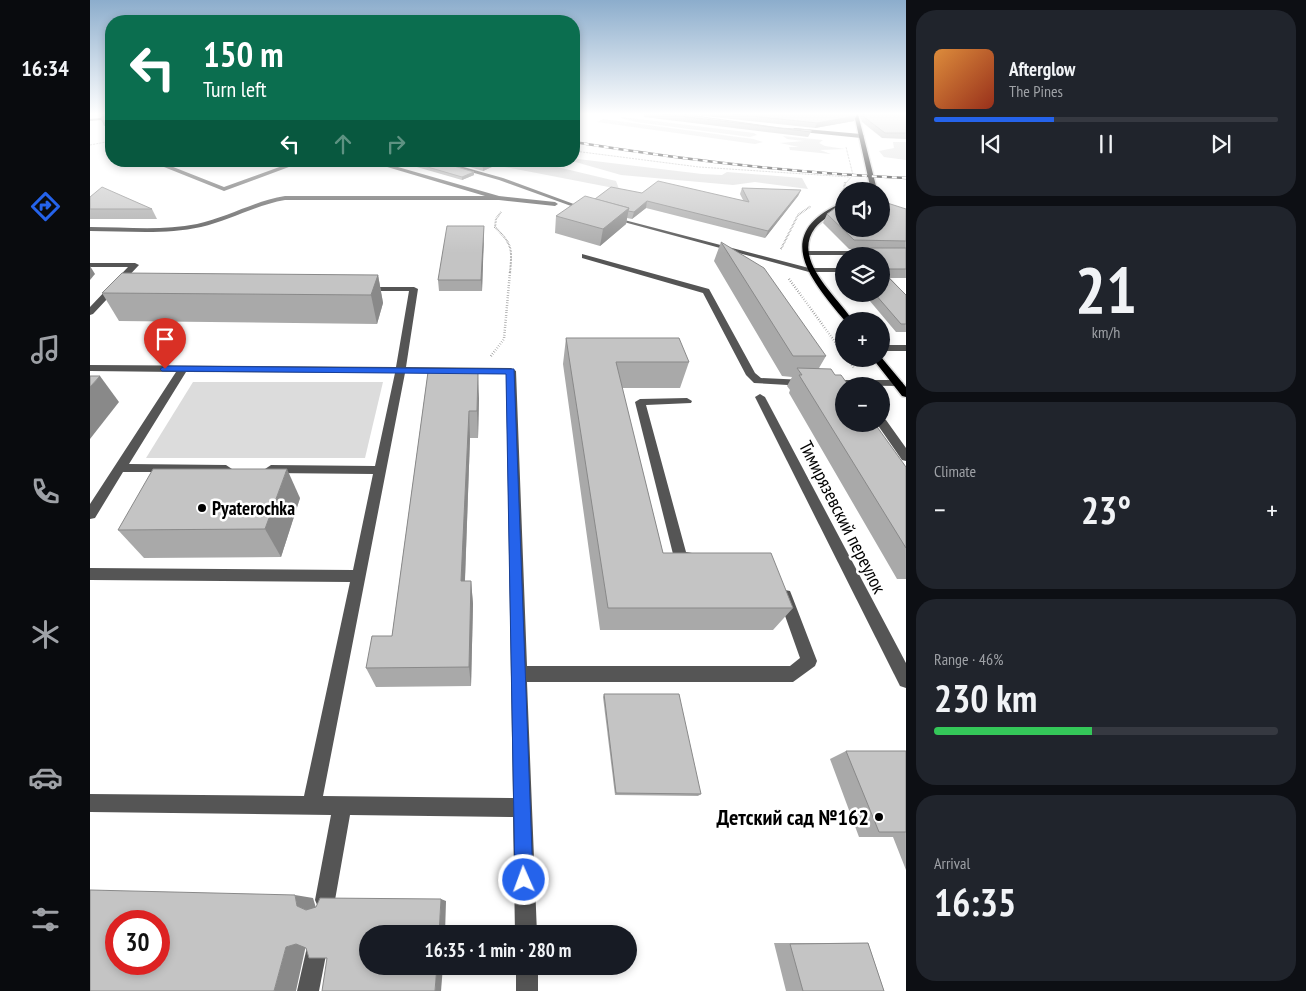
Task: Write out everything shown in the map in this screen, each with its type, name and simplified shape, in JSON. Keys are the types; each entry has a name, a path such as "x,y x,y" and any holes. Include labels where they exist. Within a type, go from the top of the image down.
{"main road":[{"path":"868,160 873,182"},
{"path":"835,210 813,226 806,236 807,253 809,270 842,312"},
{"path":"884,367 906,394"}],"street":[{"path":"167,167 224,189 285,167"},
{"path":"391,167 499,198 520,202 570,206"},
{"path":"457,167 501,179 570,206 598,213"},
{"path":"90,228 186,228 212,222 269,201 285,198 499,198"},
{"path":"607,216 809,270 835,270"},
{"path":"807,253 906,253"},
{"path":"585,256 695,287 706,292 751,375 758,382 898,384"},
{"path":"90,265 135,265 90,312"},
{"path":"114,287 124,287"},
{"path":"312,805 400,371 414,289 354,289"},
{"path":"890,348 906,348"},
{"path":"90,368 511,371 526,925"},
{"path":"90,514 184,369"},
{"name":"Тимирязевский переулок","path":"760,397 906,680"},
{"path":"687,401 640,402 681,558 708,558"},
{"path":"888,432 906,457"},
{"path":"120,468 240,469"},
{"path":"260,469 379,470"},
{"path":"90,574 358,576"},
{"path":"519,674 793,674 810,662 780,582"},
{"path":"90,803 522,808"},
{"path":"324,900 342,806"},
{"path":"308,991 315,955"},
{"path":"527,975 527,991"}],"path":[{"path":"646,160 699,167 851,177"},
{"path":"490,371 489,359 494,350 504,340 512,251 506,237 495,227 496,219 501,212 520,202"}],"shaded area":[{"path":"580,160 702,174 722,175 727,172 802,178 808,189 755,182 733,185 621,175 580,163"},
{"path":"505,167 557,167 616,181 619,189"},
{"path":"193,382 383,382 365,458 146,458"}],"building":[{"path":"428,167 457,167 474,172 462,177"},
{"path":"658,181 749,202 742,188 801,190 768,231 647,201 634,212 628,211 629,208 595,199 611,187 642,193"},
{"path":"102,187 152,209 90,209 90,197"},
{"path":"585,196 629,208 603,229 556,216"},
{"path":"890,204 906,209 906,241 854,240 851,237 890,237"},
{"path":"835,209 835,222 827,214"},
{"path":"447,226 484,226 481,280 438,280"},
{"path":"721,242 764,268 826,356 793,356"},
{"path":"890,248 906,248 906,269 890,269"},
{"path":"122,273 378,275 371,295 102,293"},
{"path":"890,279 906,295 906,324 901,324 882,302 890,302"},
{"path":"566,338 679,338 689,362 616,362 663,553 771,553 793,608 608,608"},
{"path":"797,368 831,369 835,375 841,375 842,377 835,377 835,432 881,432 906,467 906,548 799,375 802,375"},
{"path":"428,372 478,372 477,411 469,411 461,581 471,581 469,667 366,668 372,636 392,636"},
{"path":"90,376 100,376 90,387"},
{"path":"153,469 287,469 265,529 118,530"},
{"path":"604,694 679,694 701,794 616,793"},
{"path":"846,751 906,751 906,832 879,832"},
{"path":"90,890 295,895 297,906 306,910 316,907 320,898 441,899 440,925 359,925 359,975 436,975 435,991 322,991 327,958 309,958 306,948 296,944 286,947 274,991 90,991"},
{"path":"868,943 884,991 803,991 790,944"}],"railway":[{"path":"700,160 822,173 906,178"}],"place":[{"name":"Pyaterochka","path":"202,508"},
{"name":"Детский сад №162","path":"879,817"}],"route":[{"path":"165,369 511,371 524,880"}]}
